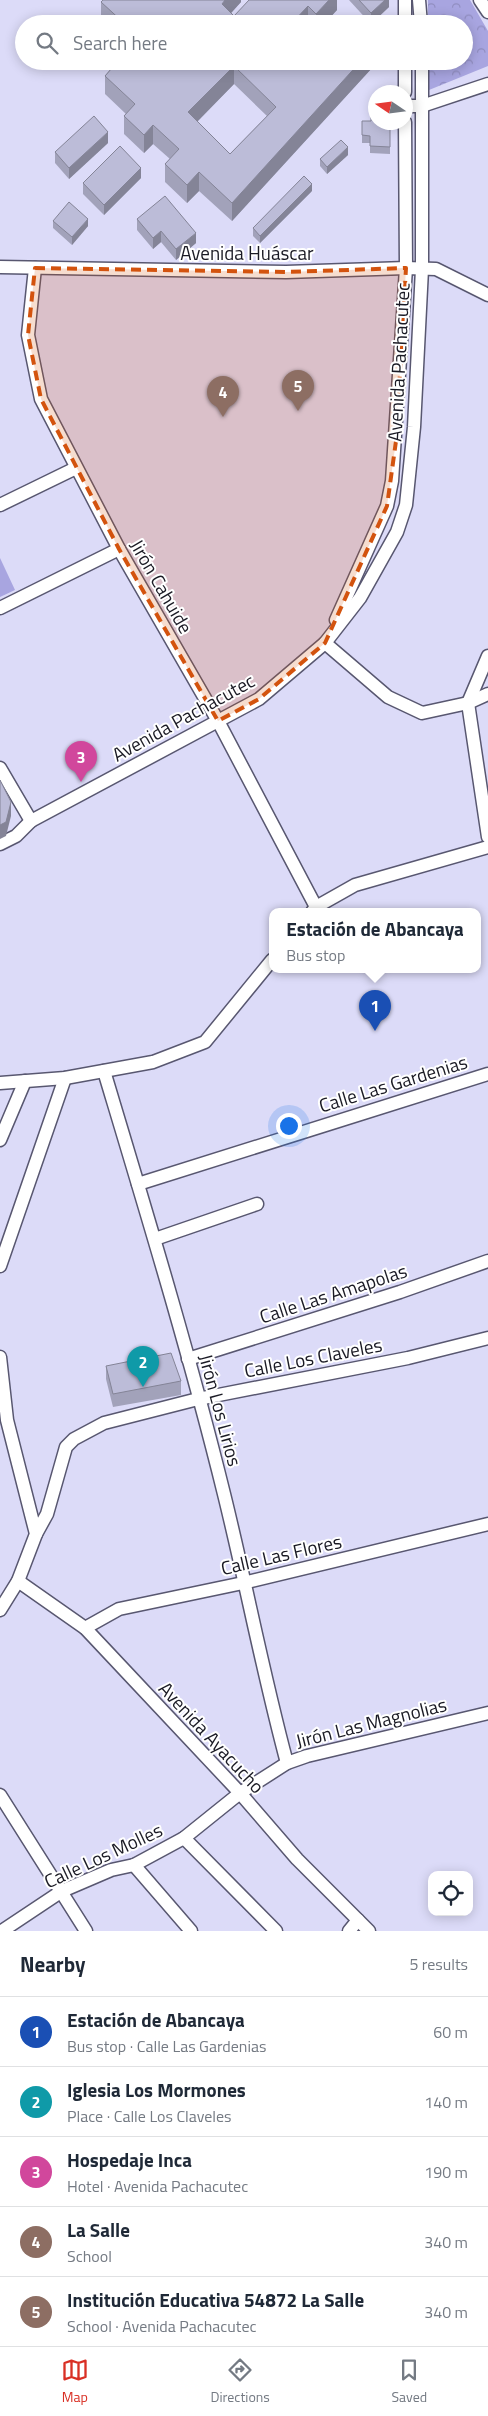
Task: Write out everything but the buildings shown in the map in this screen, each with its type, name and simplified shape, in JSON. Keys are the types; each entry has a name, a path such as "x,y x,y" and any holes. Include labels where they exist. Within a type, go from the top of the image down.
{"street":[{"path":"405,0 405,15"},
{"path":"419,0 420,15"},
{"path":"480,0 488,12"},
{"path":"405,70 405,85"},
{"name":"Avenida Pachacutec","path":"0,844 16,836 31,821 259,699 325,643 360,598 397,532 406,505 414,427 422,269 422,70"},
{"path":"413,106 422,106 488,84"},
{"name":"Avenida Pachacutec","path":"325,643 388,506 396,441 406,268 405,130"},
{"name":"Avenida Huáscar","path":"0,267 286,272 406,268 436,269 488,295"},
{"name":"Jirón Cahuide","path":"35,268 28,334 41,399 119,549 218,722 313,908"},
{"path":"0,505 76,468"},
{"path":"0,608 119,549"},
{"path":"325,643 388,698 422,713 468,703 488,694"},
{"path":"488,656 468,703 488,837"},
{"path":"0,768 31,821"},
{"path":"317,908 356,885 488,847"},
{"path":"0,1083 65,1078 153,1062 205,1042 269,964"},
{"name":"Jirón Los Lirios","path":"104,1071 188,1359 224,1494 266,1684 287,1763"},
{"name":"Calle Las Gardenias","path":"138,1184 488,1074"},
{"path":"0,1266 65,1078"},
{"path":"0,1140 25,1081"},
{"path":"154,1240 257,1204"},
{"name":"Calle Las Amapolas","path":"188,1359 400,1292 488,1260"},
{"name":"Calle Los Claveles","path":"0,1610 18,1581 36,1534 47,1514 66,1447 74,1439 104,1423 198,1399 408,1358 488,1338"},
{"path":"0,1357 7,1420 36,1534"},
{"name":"Calle Las Flores","path":"85,1628 119,1609 243,1582 488,1524"},
{"name":"Avenida Ayacucho","path":"18,1581 85,1628 240,1793 297,1859 369,1931"},
{"name":"Jirón Las Magnolias","path":"240,1793 287,1763 307,1756 488,1713"},
{"name":"Calle Los Molles","path":"2,1931 62,1891 111,1870 134,1865 184,1838 240,1793"},
{"path":"0,1795 86,1931"},
{"path":"184,1838 276,1931"},
{"path":"134,1865 191,1931"},
{"path":"348,1931 358,1920"}],"highlighted area":[{"path":"35,268 286,272 406,268 396,441 387,506 325,643 259,699 218,721 119,549 41,399 28,335"}],"green space":[{"path":"428,0 470,0 488,31 488,66 429,90 429,70 473,70 473,15 428,15"},
{"path":"0,558 15,590 0,597"}],"place":[{"name":"Institución Educativa 54872 La Salle","path":"298,411"},
{"name":"La Salle","path":"223,417"},
{"name":"Hospedaje Inca","path":"81,782"},
{"name":"Estación de Abancaya","path":"375,1031"},
{"name":"Iglesia Los Mormones","path":"143,1387"}]}
